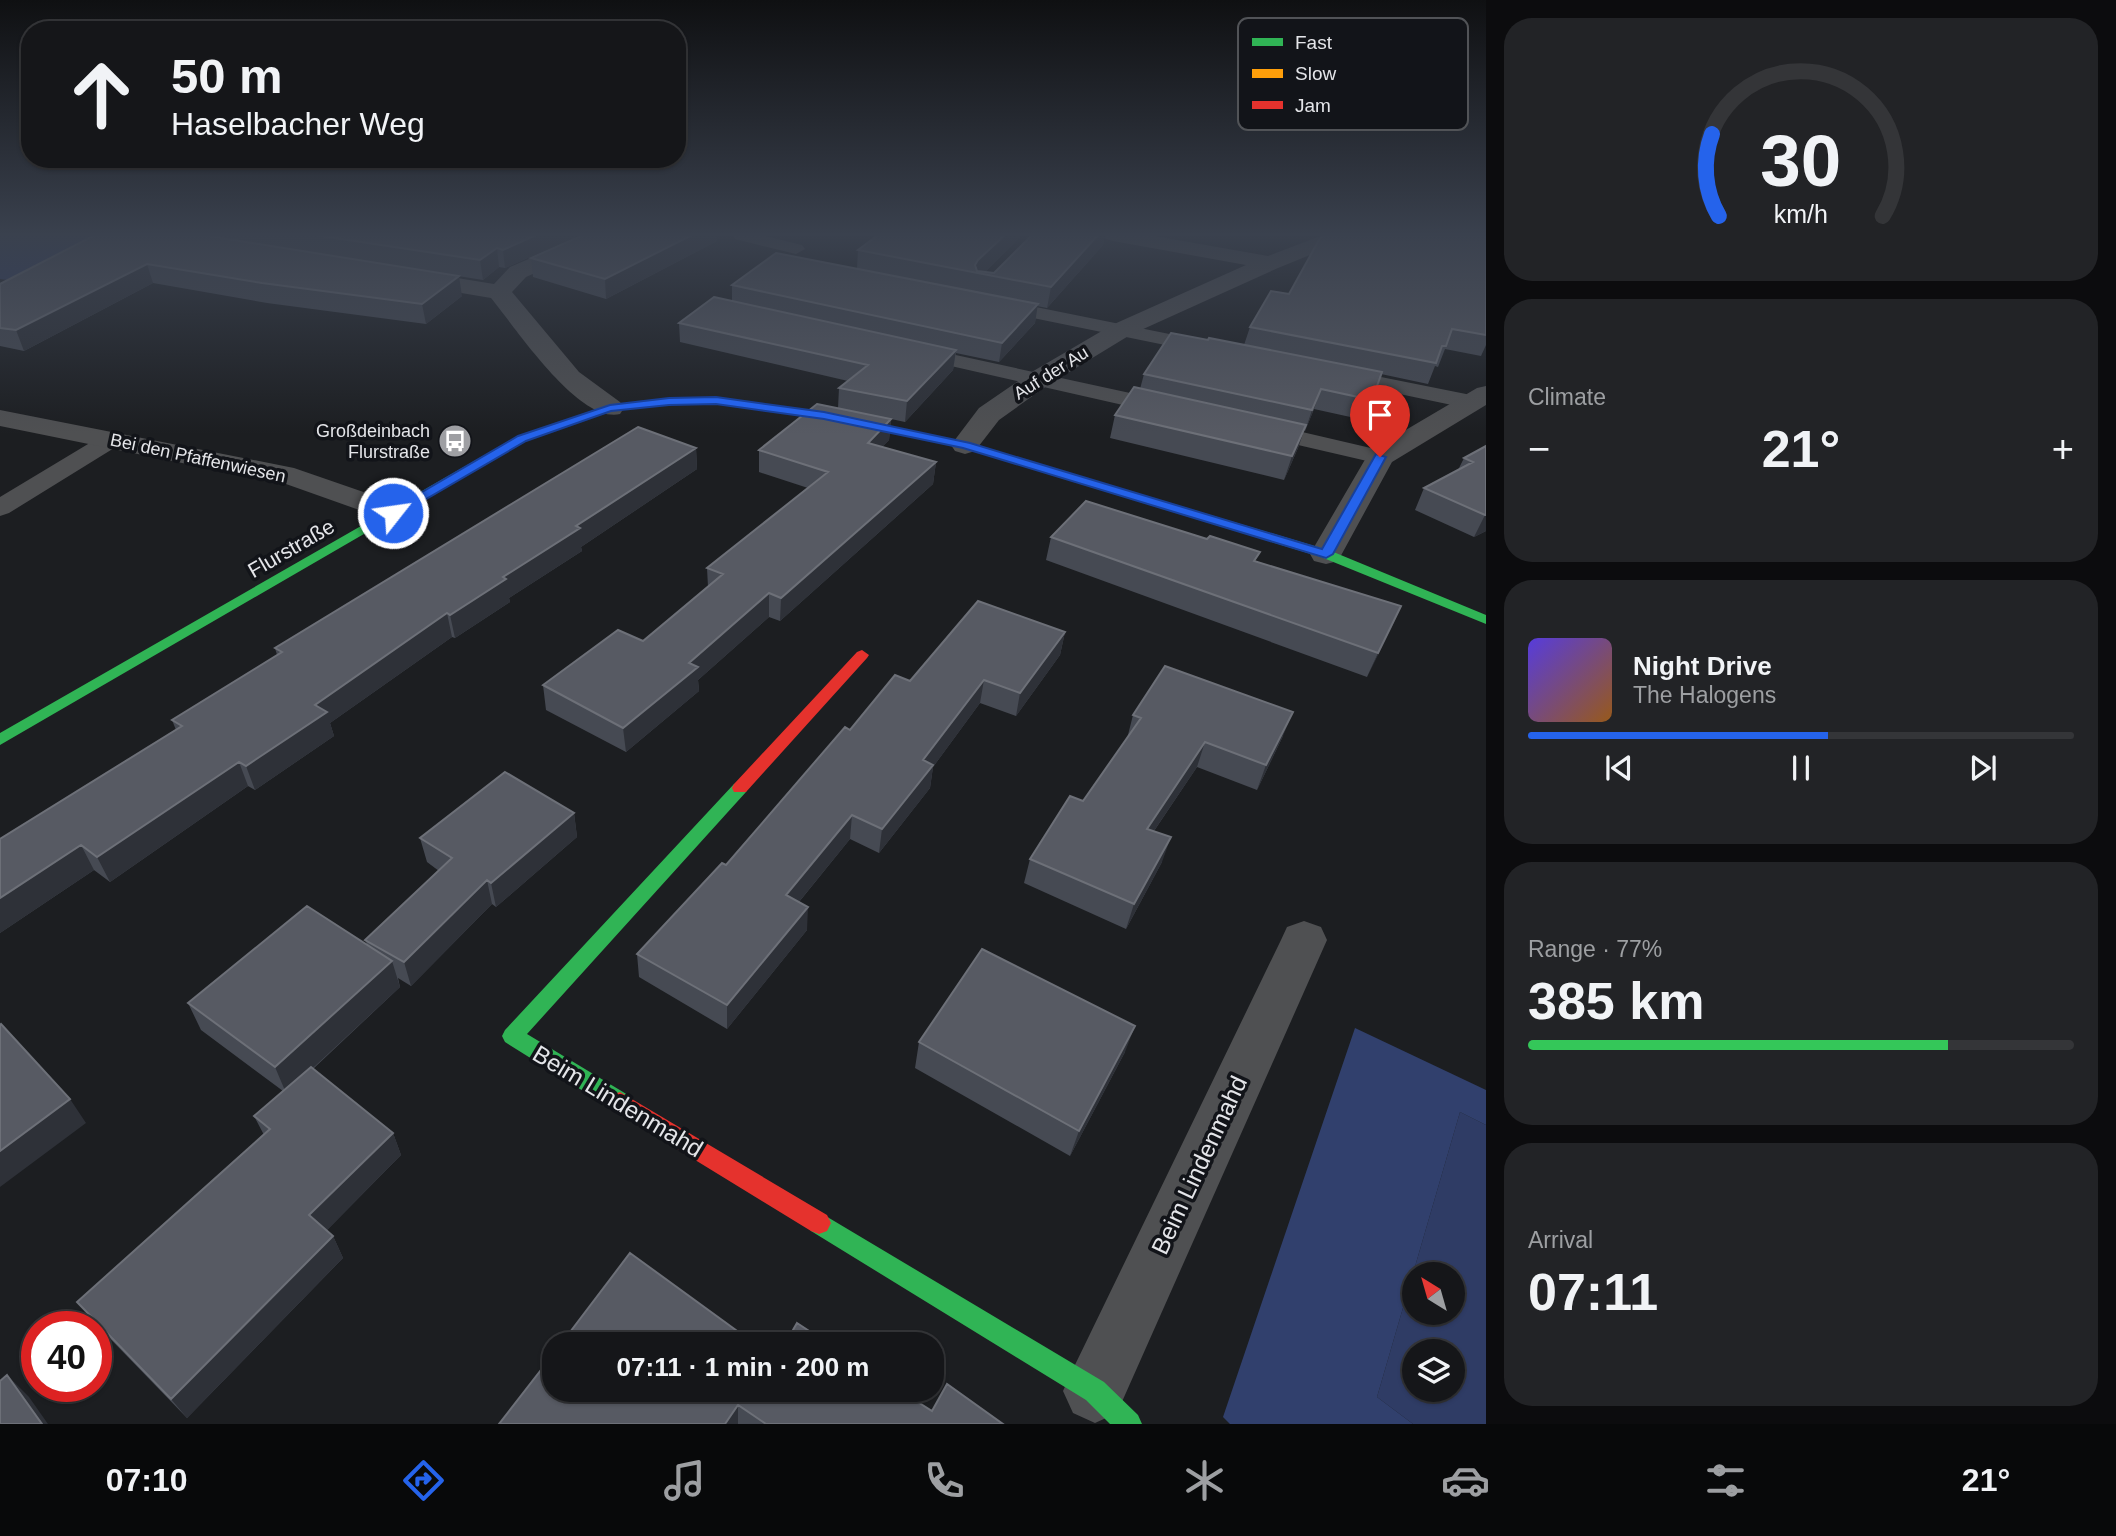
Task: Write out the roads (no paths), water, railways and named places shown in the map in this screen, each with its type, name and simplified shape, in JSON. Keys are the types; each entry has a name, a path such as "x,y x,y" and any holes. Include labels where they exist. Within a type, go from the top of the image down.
{"street":[{"path":"507,301 570,378 610,408"},
{"name":"Auf der Au","path":"965,445 989,414 1039,379 1121,330 1184,301"},
{"path":"1326,554 1380,457 1479,398"},
{"name":"Flurstraße","path":"0,740 522,439 610,408 669,401 716,401 824,416 965,445 1326,554 1486,620"},
{"name":"Bei den Pfaffenwiesen","path":"0,418 293,477 393,513"},
{"name":"Beim Lindenmahd","path":"862,655 512,1036 1112,1407 1304,940"}],"lane":[{"path":"975,301 1229,352"},
{"path":"892,347 1189,413"},
{"path":"1310,369 1479,398"},
{"path":"1244,426 1380,457"},
{"path":"0,508 111,440"}],"place":[{"name":"Großdeinbach Flurstraße","path":"455,441"}]}
